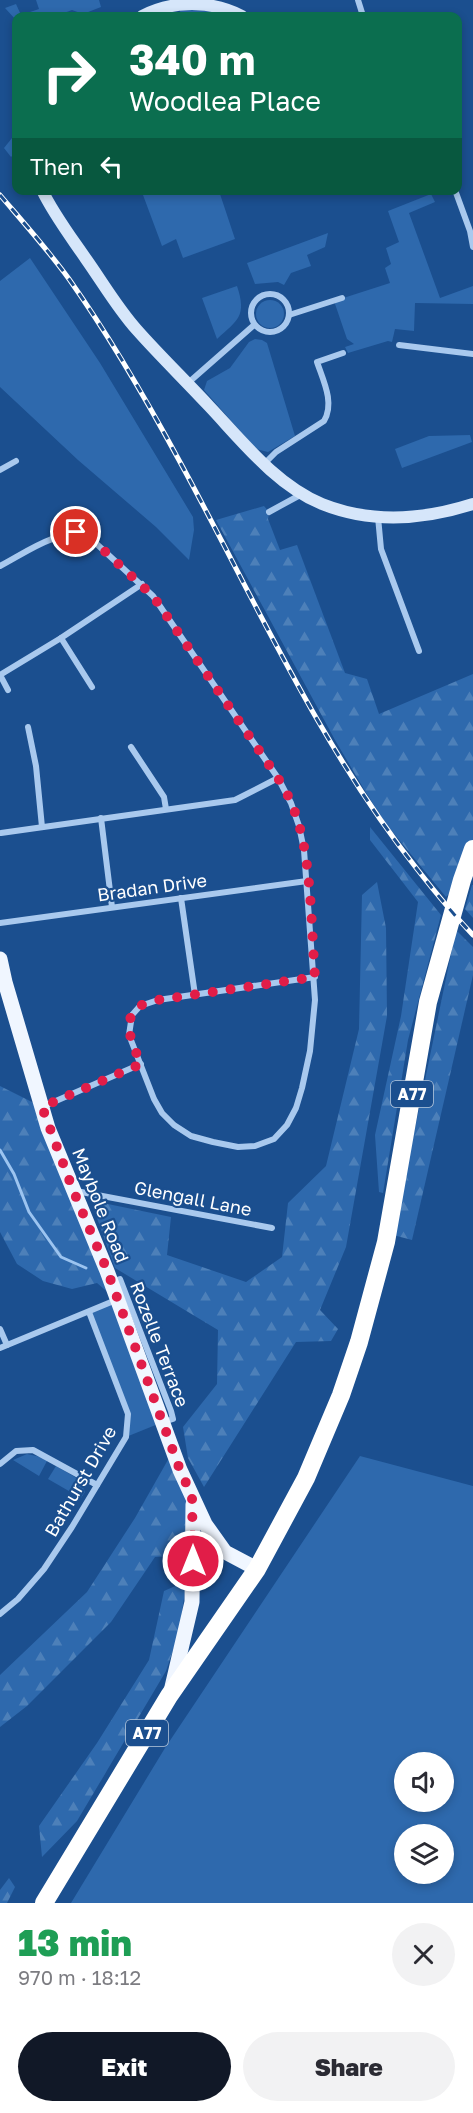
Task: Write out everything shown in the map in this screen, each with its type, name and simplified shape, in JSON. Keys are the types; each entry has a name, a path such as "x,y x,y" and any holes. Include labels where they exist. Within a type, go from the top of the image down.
{"highway":[{"name":"A77","path":"44,1903 169,1696 257,1569 306,1478 341,1395 359,1342 386,1242 428,1002 462,880 473,849"}],"main road":[{"name":"Maybole Road","path":"0,959 3,983 42,1107 111,1282 180,1470 205,1524 225,1552 257,1569"},
{"name":"Maybole Road","path":"169,1696 192,1602 192,1496"}],"street":[{"path":"150,12 161,7 188,2 210,4 236,12"},
{"path":"45,195 65,230 135,329 264,464 302,494 349,513 378,517 405,518 429,515 473,504"},
{"path":"457,195 472,230 473,247"},
{"path":"273,294 283,299 289,309 289,315 285,326 275,332 263,332 254,325 250,308 257,298 273,294"},
{"path":"289,315 342,298"},
{"path":"188,383 254,325"},
{"path":"399,345 473,354"},
{"path":"264,464 276,452 318,426 327,417 329,399 317,362 343,353"},
{"path":"0,470 16,461"},
{"path":"268,512 302,494"},
{"path":"378,517 381,549 419,651"},
{"path":"0,566 62,534 76,532 88,536 153,596 278,778 291,803 299,826 307,881 315,977 315,1000 310,1051 303,1088 288,1125 274,1139 255,1146 238,1147 192,1136 174,1125 162,1113 154,1099 129,1035 132,1015 140,1006 158,1000 315,977"},
{"path":"8,690 0,675 142,584"},
{"path":"61,638 92,687"},
{"path":"28,727 36,766 42,827"},
{"path":"131,747 164,797 166,809"},
{"path":"2,832 235,800 278,778"},
{"path":"101,818 112,907"},
{"name":"Bradan Drive","path":"0,923 307,881"},
{"path":"181,898 195,995"},
{"path":"42,1107 141,1064"},
{"name":"Glengall Lane","path":"73,1190 272,1228"},
{"name":"Rozelle Terrace","path":"111,1282 120,1279 171,1411 173,1419 163,1422"},
{"path":"0,1348 117,1300"},
{"name":"Bathurst Drive","path":"0,1614 18,1599 44,1569 126,1437 128,1414 89,1312"},
{"path":"0,1329 7,1345"},
{"path":"0,1464 16,1451 33,1450 98,1485"}],"green space":[{"path":"36,0 99,0 101,7 88,12 72,10 30,12 39,9"},
{"path":"16,4 20,12 12,12 12,16 5,8"},
{"path":"178,7 226,12 180,12"},
{"path":"12,138 11,157 4,148"},
{"path":"143,195 220,195 235,239 183,258 176,239 162,246"},
{"path":"432,195 435,202 409,213 440,298 473,286 473,304 415,303 414,331 395,329 392,342 388,341 348,353 345,347 354,344 347,339 334,301 390,283 385,268 391,264 386,248 399,242 388,211"},
{"path":"328,233 325,247 307,255 311,266 291,273 284,285 278,282 255,284 247,263"},
{"path":"30,258 100,363 193,517 194,530 189,560 156,527 78,460 0,387 0,281"},
{"path":"237,286 241,304 239,317 217,339 202,298"},
{"path":"270,300 280,304 284,314 280,324 270,328 260,324 256,314 260,304"},
{"path":"255,339 267,343 295,436 268,452 256,449 204,390 207,381 230,368 249,342"},
{"path":"470,435 472,442 402,468 395,449 429,436"},
{"path":"264,506 269,512 268,519 280,550 297,545 345,673 367,679 379,714 473,674 473,849 462,880 446,897 386,824 365,791 216,520"},
{"path":"370,827 441,915 408,1040 383,1193 379,1192 375,1135 401,1016 418,902 370,840"},
{"path":"377,882 386,928 387,1016 346,1247 320,1310 338,1329 331,1341 296,1342 204,1487 188,1458 183,1427 217,1384 218,1330 115,1268 93,1207 103,1203 171,1217 167,1255 246,1282 282,1257 288,1203 326,1166 359,1029 362,895"},
{"path":"473,885 473,918 465,909"},
{"path":"456,930 473,947 473,975 412,1240 393,1235"},
{"path":"0,1086 42,1107 117,1300 97,1283 72,1289 43,1281 17,1264 0,1232"},
{"path":"117,1300 163,1422 126,1437 128,1414 89,1312"},
{"path":"173,1451 192,1496 180,1556 155,1557 111,1622 27,1706 0,1727 0,1675 87,1592 135,1518"},
{"path":"27,1454 47,1461 39,1476 13,1460"},
{"path":"360,1456 473,1486 473,1903 71,1903 165,1748"},
{"path":"56,1466 80,1480 85,1492 81,1498 48,1479"},
{"path":"180,1584 185,1591 179,1632 166,1671 77,1821 42,1857 39,1826 97,1743 149,1660 164,1591"},
{"path":"9,1878 15,1887 7,1903 0,1903 0,1890"}],"waterway":[{"path":"0,1150 14,1174 29,1212 61,1257 86,1268"}],"railway":[{"path":"0,195 69,279 127,369 180,462 290,671 349,772 417,869 473,935"}],"route":[{"path":"76,532 88,536 153,596 278,778 291,803 304,850 315,977 158,1000 140,1006 132,1015 129,1035 141,1064 42,1107 48,1128 107,1270 180,1470 192,1496 193,1561"}]}
